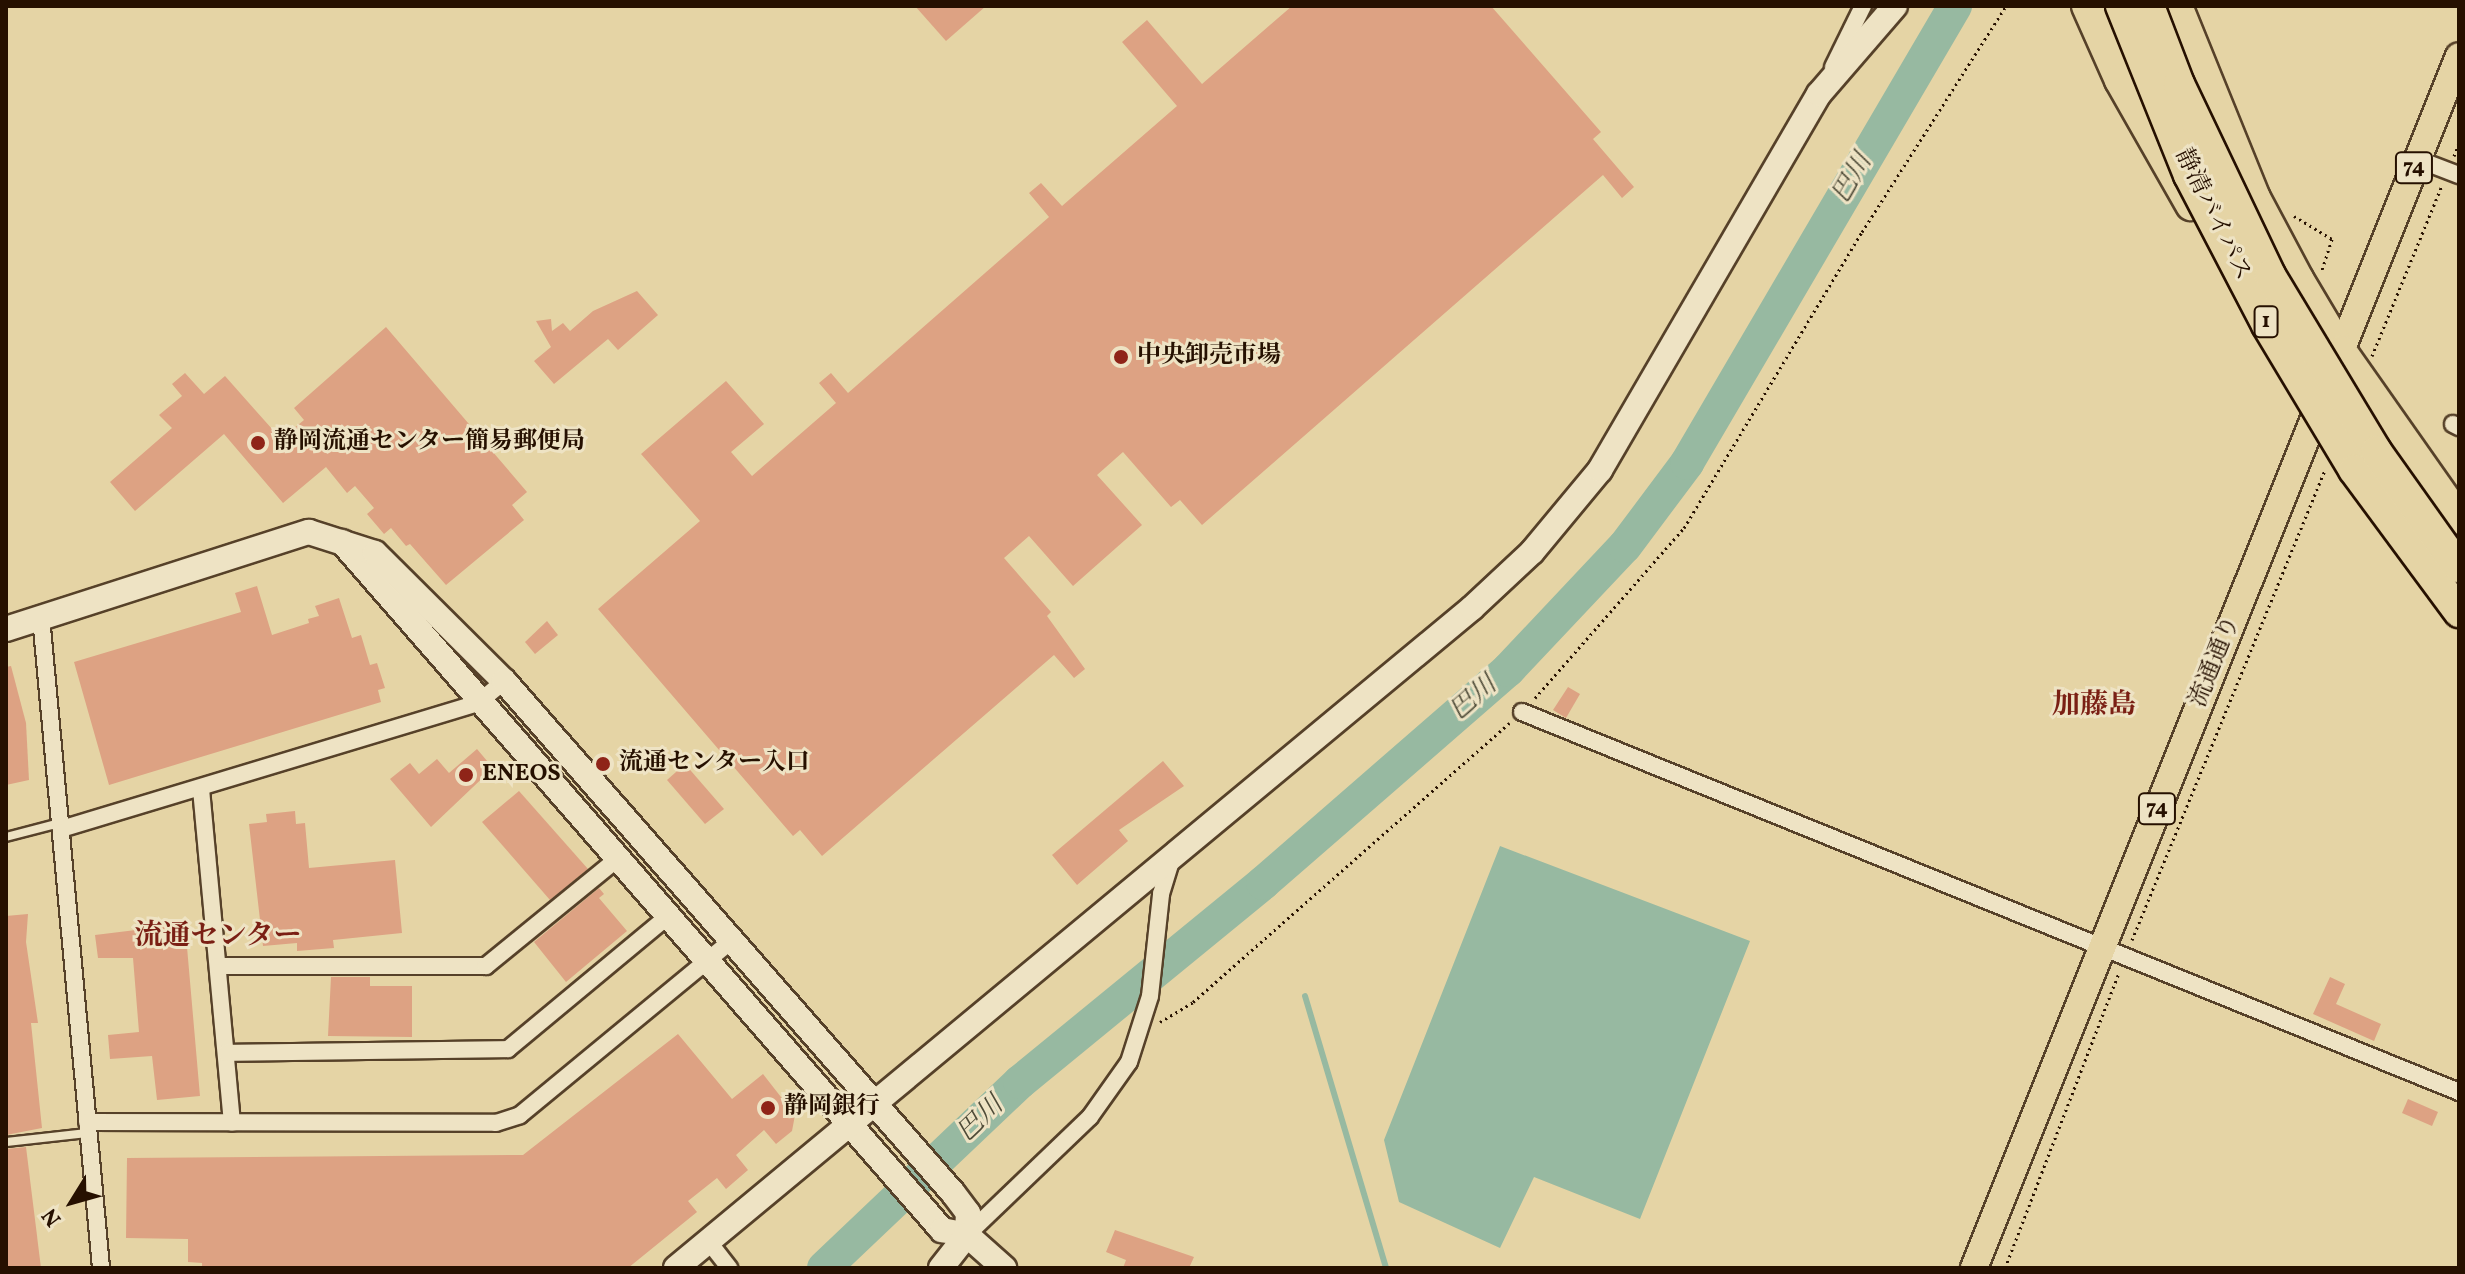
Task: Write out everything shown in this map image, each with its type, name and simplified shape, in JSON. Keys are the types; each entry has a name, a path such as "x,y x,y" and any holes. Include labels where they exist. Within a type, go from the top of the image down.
{"highway":[{"name":"1","path":"2087,6 2120,80 2314,419 2458,619"},
{"name":"1","path":"2095,6 2120,80"},
{"name":"静清バイパス","path":"2121,6 2189,175 2267,325 2354,470 2458,619"},
{"name":"静清バイパス","path":"2149,6 2179,84 2270,275 2376,451 2459,568"},
{"name":"1","path":"2177,6 2255,198 2341,351 2459,519"}],"main road":[{"name":"流通通り","path":"1974,1268 2114,953 2314,419 2459,56"}],"street":[{"path":"676,1268 850,1127 1472,608 1573,505 1600,470 1819,94 1863,6"},
{"path":"1819,94 1895,6"},
{"path":"2417,159 2454,173"},
{"path":"6,629 279,539 309,532 338,537 375,553 504,681 953,1193 968,1213 967,1235"},
{"path":"338,537 478,703 942,1230 967,1235 1004,1268"},
{"path":"41,617 101,1268"},
{"path":"60,826 201,789 478,703 504,681"},
{"path":"1522,712 2459,1092"},
{"path":"201,789 232,1123"},
{"path":"941,1268 967,1235 1090,1117 1129,1062 1150,996 1161,894 1173,855"},
{"path":"218,966 486,966 616,860"},
{"path":"226,1053 508,1049 667,917"},
{"path":"88,1128 232,1123 468,1125 520,1115 731,941"},
{"path":"709,1242 729,1268"}],"lane":[{"path":"6,837 60,826"},
{"path":"6,1142 88,1128"}],"path":[{"path":"1138,1034 1193,1002 1522,712 1684,528 1862,232 2006,6"},
{"path":"2362,381 2454,173 2459,143"},
{"path":"2005,1268 2114,953 2334,449"}],"shaded area":[{"path":"1500,846 1750,941 1640,1219 1534,1177 1500,1248 1399,1202 1384,1140"}],"building":[{"path":"915,6 986,6 946,41"},
{"path":"1292,6 1491,6 1601,132 1593,139 1634,187 1622,198 1603,175 1202,525 1180,500 1171,507 1123,452 1097,475 1142,525 1073,586 1029,536 1004,558 1051,612 1047,616 1085,669 1074,678 1054,655 822,856 800,830 793,836 598,609 700,521 641,454 726,381 764,424 731,452 752,476 836,403 819,383 831,373 848,393 1049,217 1029,193 1041,183 1062,206 1177,106 1122,42 1147,20 1202,84"},
{"path":"637,291 658,315 618,350 608,339 554,384 534,361 551,347 536,321 551,319 552,331 563,323 570,331 593,311"},
{"path":"386,327 527,492 512,505 524,520 446,585 410,544 406,546 391,528 384,534 367,514 374,508 355,486 347,493 326,467 283,503 224,434 135,511 110,482 172,428 159,415 182,396 172,384 185,373 204,394 225,376 281,439 304,420 294,408"},
{"path":"257,586 272,635 309,623 308,619 319,616 315,606 339,598 352,638 361,635 370,665 377,663 385,688 378,690 381,702 109,785 74,662 241,612 235,593"},
{"path":"547,621 558,635 535,654 525,642"},
{"path":"11,666 26,723 29,780 6,785 6,667"},
{"path":"1568,687 1580,694 1566,718 1553,710"},
{"path":"477,749 493,768 431,827 390,779 410,763 419,774 437,759 449,773"},
{"path":"1163,761 1184,786 1119,830 1128,841 1077,885 1052,855"},
{"path":"685,764 724,809 705,824 667,780"},
{"path":"519,791 588,869 550,900 482,822"},
{"path":"295,811 296,824 305,823 309,868 395,860 402,933 333,940 334,948 297,951 297,943 263,946 249,824 267,822 266,814"},
{"path":"599,888 604,894 599,898 627,931 566,982 534,942"},
{"path":"28,914 26,942 38,1023 31,1023 42,1128 6,1135 6,916"},
{"path":"185,924 200,1096 157,1100 152,1056 110,1059 108,1035 139,1032 133,958 98,958 95,935"},
{"path":"331,977 370,977 370,986 412,986 412,1037 328,1036"},
{"path":"2330,977 2345,984 2336,1004 2381,1024 2374,1041 2313,1014"},
{"path":"678,1034 732,1099 763,1074 795,1115 792,1131 776,1144 764,1130 736,1155 748,1170 726,1189 717,1178 688,1201 697,1212 628,1268 202,1268 202,1263 188,1262 188,1239 126,1238 127,1158 523,1155"},
{"path":"2408,1099 2438,1112 2432,1126 2402,1113"},
{"path":"26,1147 41,1268 6,1268 6,1149"},
{"path":"1115,1230 1194,1257 1189,1268 1123,1268 1126,1260 1106,1252"}],"waterway":[{"name":"巴川","path":"824,1268 1020,1082 1263,883 1508,670 1625,546 1687,463 1955,6"},
{"path":"1305,996 1386,1268"}],"place":[{"name":"中央卸売市場","path":"1121,357"},
{"name":"静岡流通センター簡易郵便局","path":"258,443"},
{"name":"流通センター入口","path":"603,764"},
{"name":"ENEOS","path":"466,775"},
{"name":"静岡銀行","path":"768,1108"}],"district":[{"name":"加藤島","path":"2094,706"},
{"name":"流通センター","path":"218,937"}]}
